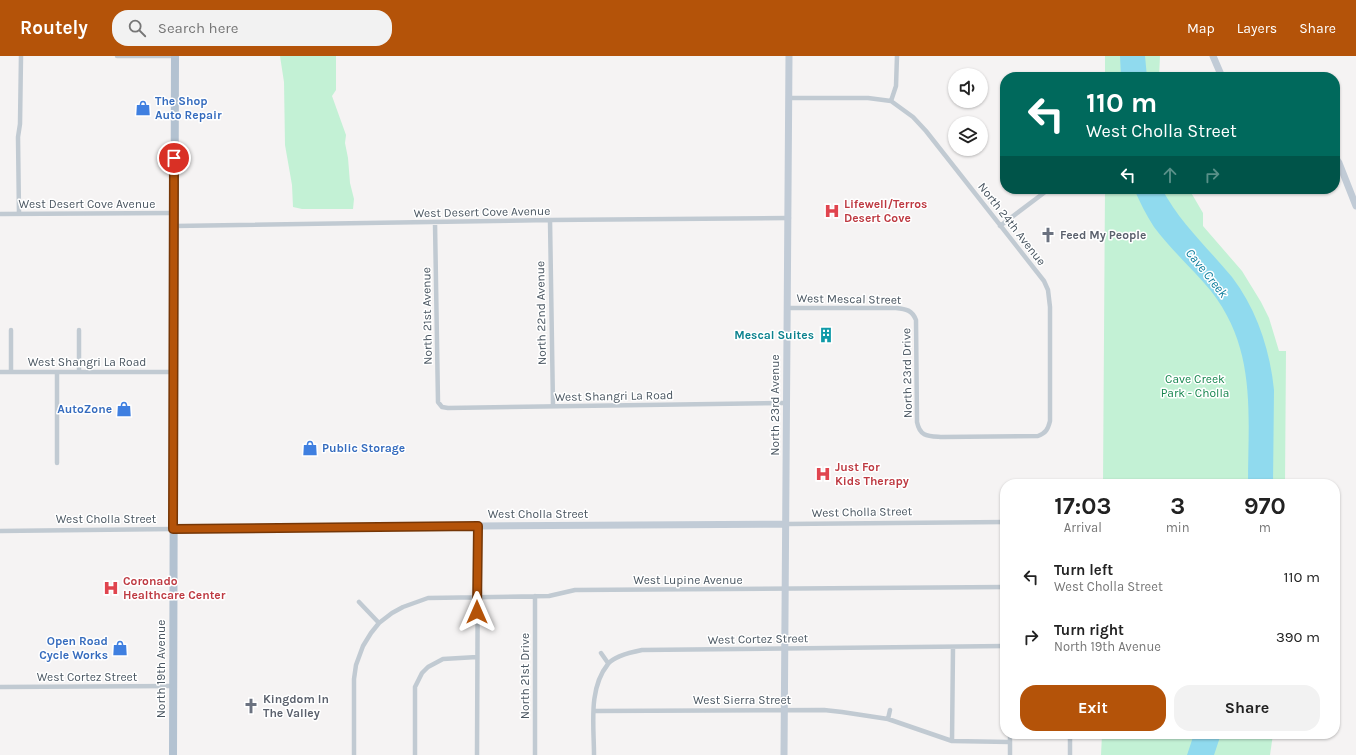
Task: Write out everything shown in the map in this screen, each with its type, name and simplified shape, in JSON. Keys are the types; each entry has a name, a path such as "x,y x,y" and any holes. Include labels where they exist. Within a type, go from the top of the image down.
{"main road":[{"name":"North 19th Avenue","path":"173,755 175,56"}],"street":[{"path":"19,214 18,137 20,124 21,56"},
{"path":"117,56 175,56"},
{"name":"North 23rd Avenue","path":"784,755 789,56"},
{"path":"789,98 868,98 891,101 896,86 897,56"},
{"path":"1213,56 1220,72"},
{"name":"North 24th Avenue","path":"891,101 913,117 922,126 1044,281 1048,290 1051,315 1050,421 1048,428 1044,433 1038,436 942,437 923,434"},
{"path":"1340,168 1356,206"},
{"path":"1000,226 1042,194"},
{"name":"West Desert Cove Avenue","path":"0,214 174,213"},
{"name":"West Desert Cove Avenue","path":"174,226 789,218"},
{"name":"North 22nd Avenue","path":"550,220 553,406"},
{"name":"North 21st Avenue","path":"435,223 438,402 442,407"},
{"name":"West Mescal Street","path":"787,308 896,308 910,311"},
{"name":"North 23rd Drive","path":"910,311 916,320 918,422 919,429 923,434"},
{"path":"11,330 11,372"},
{"path":"79,330 79,372"},
{"name":"West Shangri La Road","path":"0,372 174,372"},
{"path":"57,372 57,463"},
{"name":"West Shangri La Road","path":"442,407 786,403"},
{"name":"West Cholla Street","path":"0,531 1000,522"},
{"path":"477,755 478,526"},
{"name":"West Lupine Avenue","path":"354,755 354,679 356,665 363,646 380,623 392,613 418,600 438,597 557,595 575,590 1000,587"},
{"name":"North 21st Drive","path":"535,596 535,755"},
{"path":"359,602 380,623"},
{"name":"West Cortez Street","path":"608,663 623,655 642,650 1000,646"},
{"path":"952,741 953,647"},
{"path":"594,755 594,711 596,686 608,663 601,653"},
{"path":"415,755 415,687 420,677 428,667 443,659 477,658"},
{"name":"West Cortez Street","path":"0,687 173,686"},
{"name":"West Sierra Street","path":"594,711 785,710 842,712 907,725 952,741 1010,742"},
{"path":"888,720 890,710"},
{"path":"1070,739 1070,755"},
{"path":"1010,742 1010,755"}],"green space":[{"path":"280,56 336,56 336,90 332,96 346,135 345,143 350,183 354,199 353,209 302,209 293,207 292,185 285,145 284,82"},
{"path":"1105,56 1160,56 1159,72 1105,72"},
{"name":"Cave Creek Park - Cholla","path":"1105,194 1192,194 1203,213 1203,226 1242,271 1269,318 1279,351 1286,351 1285,479 1103,479"},
{"path":"1102,739 1272,739 1270,755 1101,755"}],"water":[{"path":"1120,56 1145,56 1147,72 1121,72"},
{"name":"Cave Creek","path":"1136,194 1165,194 1177,213 1232,277 1249,303 1266,345 1272,375 1274,390 1273,479 1248,479 1249,433 1247,383 1243,360 1236,336 1226,313 1211,291 1154,227"},
{"path":"1192,739 1219,739 1214,755 1187,755"}],"place":[{"name":"The Shop Auto Repair","path":"143,108"},
{"name":"Lifewell/Terros Desert Cove","path":"832,211"},
{"name":"Feed My People","path":"1048,235"},
{"name":"Mescal Suites","path":"826,335"},
{"name":"AutoZone","path":"124,409"},
{"name":"Public Storage","path":"310,448"},
{"name":"Just For Kids Therapy","path":"823,474"},
{"name":"Coronado Healthcare Center","path":"111,588"},
{"name":"Open Road Cycle Works","path":"120,648"},
{"name":"Kingdom In The Valley","path":"251,706"}],"route":[{"path":"174,158 173,529 478,526 477,612"}]}
